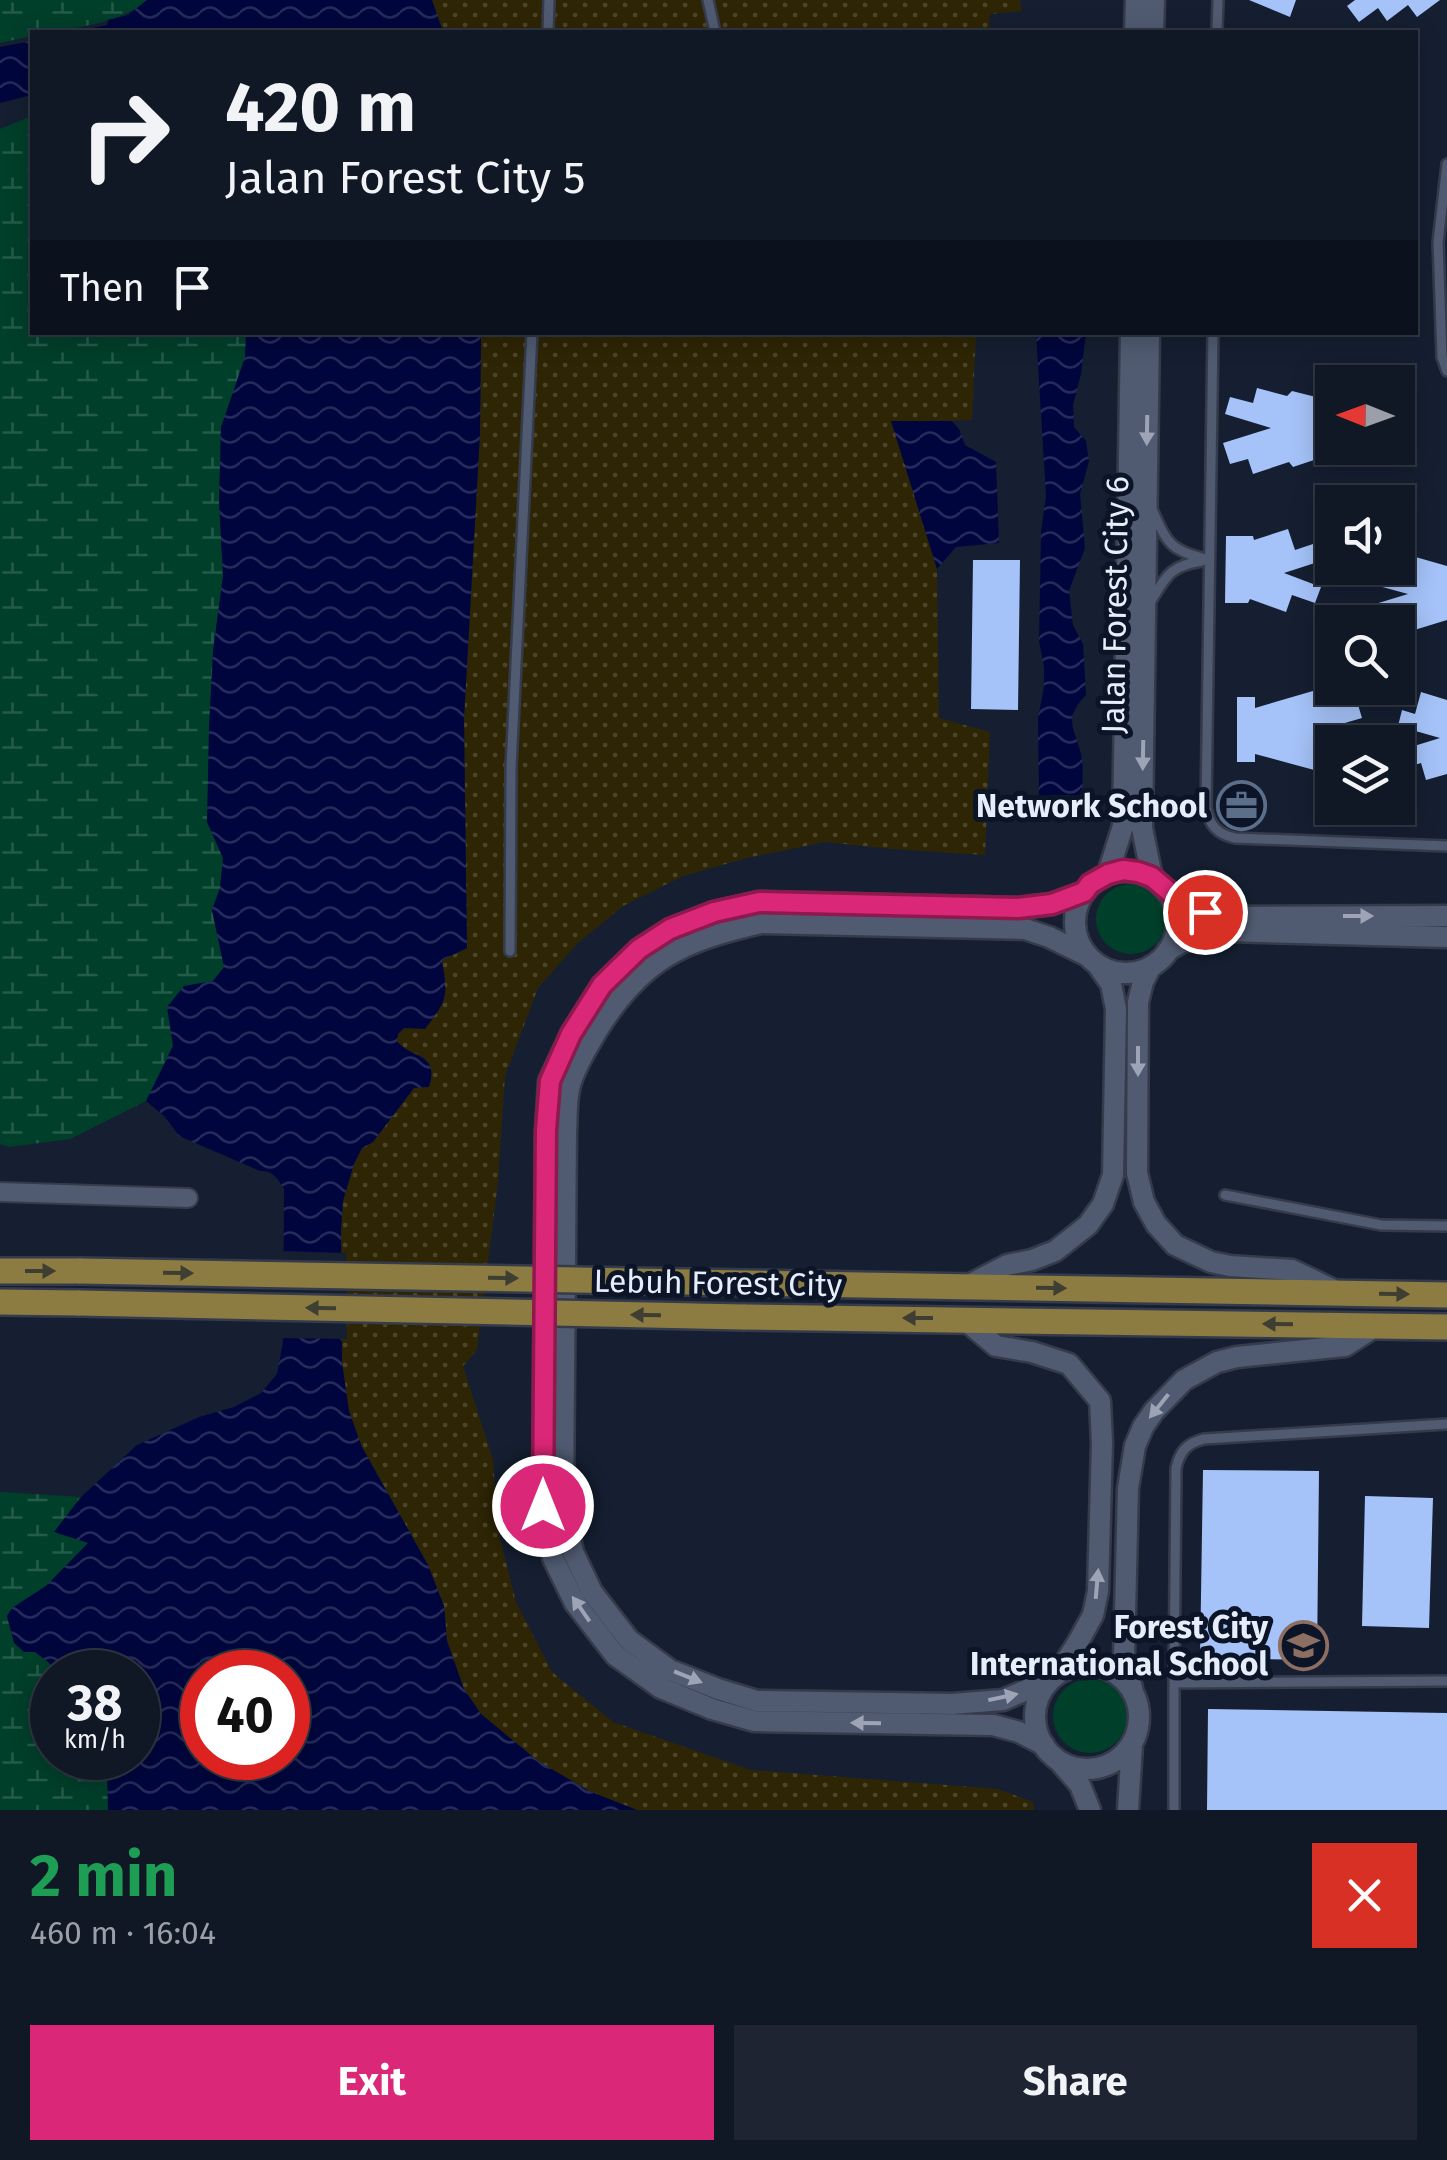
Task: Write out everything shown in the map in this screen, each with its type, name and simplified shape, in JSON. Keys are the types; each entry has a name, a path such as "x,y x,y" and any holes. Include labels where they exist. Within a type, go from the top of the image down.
{"main road":[{"name":"Lebuh Forest City","path":"0,1271 1447,1295"},
{"name":"Lebuh Forest City","path":"0,1302 1447,1327"}],"street":[{"path":"1136,0 1136,30"},
{"path":"1153,30 1154,0"},
{"name":"Jalan Forest City 6","path":"1108,874 1123,826 1131,335"},
{"name":"Jalan Forest City 6","path":"1149,335 1142,828 1158,882"},
{"path":"965,1287 1007,1266 1055,1252 1088,1225 1103,1204 1113,1175 1116,1009 1111,984 1077,936 1075,925 1078,902 1090,884 1123,870 1138,872 1158,882 1185,905 1228,917 1447,916"},
{"path":"1158,882 1177,918 1168,950"},
{"path":"1044,1745 993,1725 754,1721 661,1688 615,1655 575,1603 553,1558 543,1506 546,1130 550,1081 571,1034 602,985 639,949 670,929 714,912 759,902 1018,908 1052,904 1084,892"},
{"path":"1132,1688 1104,1667 1081,1664 1002,1700 952,1704 757,1701 670,1670 629,1640 592,1592 572,1552 563,1504 566,1132 570,1086 589,1043 617,998 679,948 720,932 761,922 1026,929 1118,972 1151,966"},
{"path":"1341,1293 1292,1270 1210,1262 1175,1245 1156,1224 1144,1202 1137,1173 1138,1002 1143,982 1151,966 1168,950 1188,938 1207,933 1447,936"},
{"path":"0,1192 188,1198"},
{"path":"964,1318 996,1346 1069,1364 1100,1401 1098,1591 1092,1615 1077,1644 1043,1689 1035,1711 1044,1745 1080,1786 1090,1810"},
{"path":"1060,1762 1082,1769 1105,1766 1125,1754 1137,1734 1140,1710 1124,1656 1128,1488 1135,1446 1154,1411 1184,1380 1217,1362 1237,1356 1344,1346 1376,1326"},
{"path":"1128,1810 1132,1744"}],"lane":[{"path":"548,30 549,0"},
{"path":"708,0 715,30"},
{"path":"1217,30 1218,0"},
{"path":"1447,164 1438,242 1442,357 1447,371"},
{"path":"510,952 512,768 532,335"},
{"path":"1213,335 1208,819 1214,828 1235,838 1447,846"},
{"path":"1146,496 1169,541 1180,552 1210,560"},
{"path":"1145,612 1171,570 1182,564 1210,560"},
{"path":"1225,1195 1381,1225 1447,1226"},
{"path":"1174,1810 1176,1468 1184,1448 1204,1439 1447,1424"},
{"path":"1174,1683 1447,1682"}],"green space":[{"path":"0,0 147,0 109,20 77,28 30,30 30,36 0,43"},
{"path":"30,117 30,335 298,335 221,427 219,502 223,576 213,651 207,821 223,858 220,888 212,910 224,967 213,981 184,986 173,1046 146,1101 70,1139 9,1147 0,1144 0,129"},
{"path":"1131,884 1145,886 1156,894 1164,905 1164,933 1156,944 1145,952 1131,954 1117,952 1106,944 1098,933 1096,919 1098,905 1106,894 1117,886"},
{"path":"0,1492 81,1497 54,1532 89,1542 46,1586 12,1608 7,1616 14,1643 30,1650 30,1780 107,1780 108,1810 0,1810"},
{"path":"1090,1679 1116,1690 1127,1716 1116,1742 1090,1753 1064,1742 1053,1716 1064,1690"}],"sand":[{"path":"432,0 1020,0 1022,11 990,14 989,30 442,30"},
{"path":"481,335 976,335 972,420 892,422 937,569 939,718 990,732 985,855 825,842 747,858 683,876 623,906 578,943 538,988 505,1076 498,1182 477,1350 463,1366 493,1460 498,1530 516,1602 552,1672 613,1722 751,1770 998,1789 1033,1802 1034,1810 637,1810 589,1791 538,1761 481,1714 464,1689 447,1641 444,1606 428,1565 362,1447 348,1411 342,1362 343,1201 362,1148 373,1142 414,1088 425,1058 401,1047 398,1034 442,960 467,948 464,719 480,433"}],"water":[{"path":"147,0 432,0 442,30 82,30 128,15"},
{"path":"30,41 30,96 0,103 0,47"},
{"path":"246,335 481,335 480,433 464,719 467,948 442,960 444,997 425,1029 404,1028 398,1034 397,1041 403,1047 428,1062 429,1087 414,1088 373,1142 362,1148 354,1164 343,1201 341,1229 342,1362 349,1411 362,1447 428,1565 444,1606 447,1641 464,1689 481,1714 538,1761 589,1791 637,1810 108,1810 107,1780 160,1780 160,1650 24,1652 14,1643 7,1616 12,1608 46,1586 88,1543 54,1532 81,1497 137,1445 261,1393 277,1374 283,1342 284,1189 272,1174 179,1136 146,1101 173,1046 167,1007 184,986 213,981 224,967 212,910 220,888 223,858 207,822 213,651 223,576 219,502 221,427 245,357"},
{"path":"1036,335 1086,335 1073,405 1074,427 1086,441 1089,461 1080,494 1085,548 1069,591 1073,625 1083,644 1086,695 1072,717 1082,759 1082,795 1039,795 1038,718 1044,687 1039,641 1041,532 1046,496"},
{"path":"891,421 952,421 965,445 996,462 999,543 956,547 937,569"}],"pier":[{"path":"279,1251 346,1253 347,1339 278,1338"}],"building":[{"path":"1249,0 1296,0 1290,17"},
{"path":"1355,0 1440,0 1417,17 1408,5 1387,21 1378,8 1359,22 1347,6"},
{"path":"1257,388 1287,396 1292,391 1315,397 1315,460 1293,467 1289,462 1253,474 1248,459 1230,464 1223,443 1271,428 1225,414 1230,397 1253,403"},
{"path":"1288,529 1295,550 1315,543 1315,563 1284,573 1321,587 1315,603 1292,595 1286,612 1250,599 1248,603 1225,603 1226,536 1253,536 1254,540"},
{"path":"1415,557 1447,566 1447,620 1415,630 1415,605 1372,605 1408,594 1375,585 1415,585"},
{"path":"973,560 1020,560 1018,710 971,709"},
{"path":"1315,690 1315,705 1358,705 1362,718 1338,725 1315,725 1315,770 1255,754 1255,762 1237,762 1237,697 1255,697 1255,708"},
{"path":"1421,692 1447,700 1447,774 1426,780 1421,763 1415,765 1415,746 1440,738 1415,731 1415,725 1398,725 1402,710 1415,714"},
{"path":"1203,1470 1319,1471 1317,1660 1200,1658"},
{"path":"1365,1496 1433,1498 1429,1628 1362,1626"},
{"path":"1208,1709 1447,1713 1447,1810 1207,1810"}],"place":[{"name":"Network School","path":"1242,806"},
{"name":"Forest City International School","path":"1303,1645"}],"route":[{"path":"543,1506 546,1130 550,1081 571,1034 602,985 639,949 670,929 714,912 759,902 1018,908 1052,904 1084,892 1099,878 1123,870 1152,877 1185,905 1205,912"}]}
